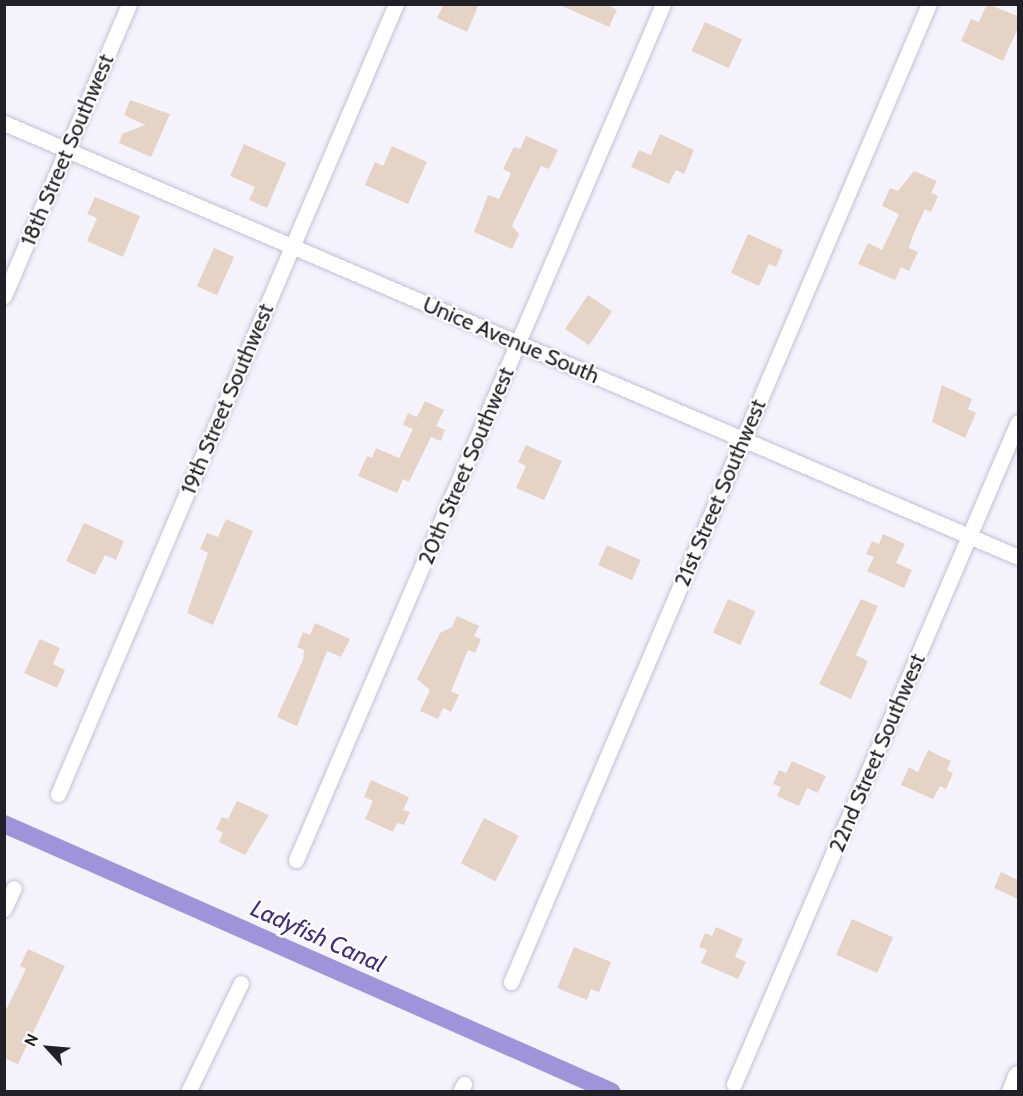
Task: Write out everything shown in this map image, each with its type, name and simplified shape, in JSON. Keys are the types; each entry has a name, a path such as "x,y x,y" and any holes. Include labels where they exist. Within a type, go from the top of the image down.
{"street":[{"name":"18th Street Southwest","path":"4,296 129,4"},
{"name":"19th Street Southwest","path":"58,794 396,4"},
{"name":"20th Street Southwest","path":"296,861 663,4"},
{"name":"21st Street Southwest","path":"511,982 929,4"},
{"name":"Unice Avenue South","path":"4,123 1018,557"},
{"name":"22nd Street Southwest","path":"734,1084 1018,422"},
{"path":"4,909 15,888"},
{"path":"188,1092 241,983"},
{"path":"1012,1092 1018,1076"}],"building":[{"path":"444,4 479,4 467,32 437,18"},
{"path":"558,4 605,4 617,10 609,27"},
{"path":"987,4 1018,16 1018,28 1003,61 961,41 971,19 979,22"},
{"path":"705,22 742,39 729,68 691,51"},
{"path":"130,100 170,114 151,157 119,143 122,134 145,125 124,115"},
{"path":"660,134 694,150 684,174 676,170 669,184 631,167 639,150 651,155"},
{"path":"526,136 558,150 549,169 541,166 512,226 519,234 512,249 474,232 488,195 499,199 511,173 503,169 514,147 520,149"},
{"path":"244,144 286,163 267,208 249,200 255,187 230,176"},
{"path":"392,146 427,162 408,204 365,185 375,162 383,166"},
{"path":"914,171 937,181 931,193 938,196 931,212 925,209 913,235 909,248 918,252 909,271 901,267 895,280 858,264 868,243 882,250 899,214 882,206 890,188 898,191"},
{"path":"95,197 140,216 123,257 87,241 97,218 87,214"},
{"path":"748,234 783,250 776,267 769,264 759,286 731,273"},
{"path":"214,248 234,257 217,295 197,286"},
{"path":"588,295 612,311 589,345 565,329"},
{"path":"942,385 972,399 968,409 976,413 965,438 932,422"},
{"path":"425,401 444,410 436,426 445,430 441,441 431,437 409,482 403,479 397,493 358,476 367,456 372,458 376,448 399,458 413,429 403,425 408,413 417,417"},
{"path":"526,445 562,461 544,500 516,488 526,466 518,462"},
{"path":"226,519 253,531 213,625 187,613 208,553 200,549 207,533 218,537"},
{"path":"84,523 124,541 116,560 105,555 95,575 66,561"},
{"path":"883,534 905,544 896,563 912,570 904,588 867,571 874,557 866,554 872,541 879,544"},
{"path":"607,545 641,560 632,580 598,565"},
{"path":"728,599 755,611 740,645 713,633"},
{"path":"861,599 878,606 856,655 868,661 851,699 819,684"},
{"path":"457,616 479,626 474,636 481,639 475,653 468,650 451,691 459,695 451,712 443,708 438,719 420,711 430,690 417,679 440,633 452,627"},
{"path":"315,623 350,639 341,657 327,651 297,726 277,717 303,660 304,650 297,647 303,632 310,635"},
{"path":"40,639 60,648 53,664 65,670 57,688 24,673"},
{"path":"928,750 951,761 947,770 953,773 946,789 940,786 933,799 901,785 909,767 918,772"},
{"path":"792,761 826,776 818,793 807,788 799,806 777,796 781,787 773,784 779,770 786,773"},
{"path":"371,780 409,797 403,810 410,812 404,825 397,823 393,832 365,819 373,801 364,797"},
{"path":"237,801 269,815 245,855 219,842 223,833 216,829 222,817 228,819"},
{"path":"484,818 519,836 496,881 461,863"},
{"path":"1001,872 1018,880 1018,899 994,888"},
{"path":"852,919 893,937 877,973 836,955"},
{"path":"716,927 743,939 735,957 746,962 738,979 701,963 707,950 699,947 705,933 712,936"},
{"path":"574,947 611,962 599,992 591,989 587,1000 557,988"},
{"path":"28,949 65,966 18,1064 4,1058 4,1014 26,969 20,966"}],"waterway":[{"name":"Ladyfish Canal","path":"4,824 612,1092"}]}
